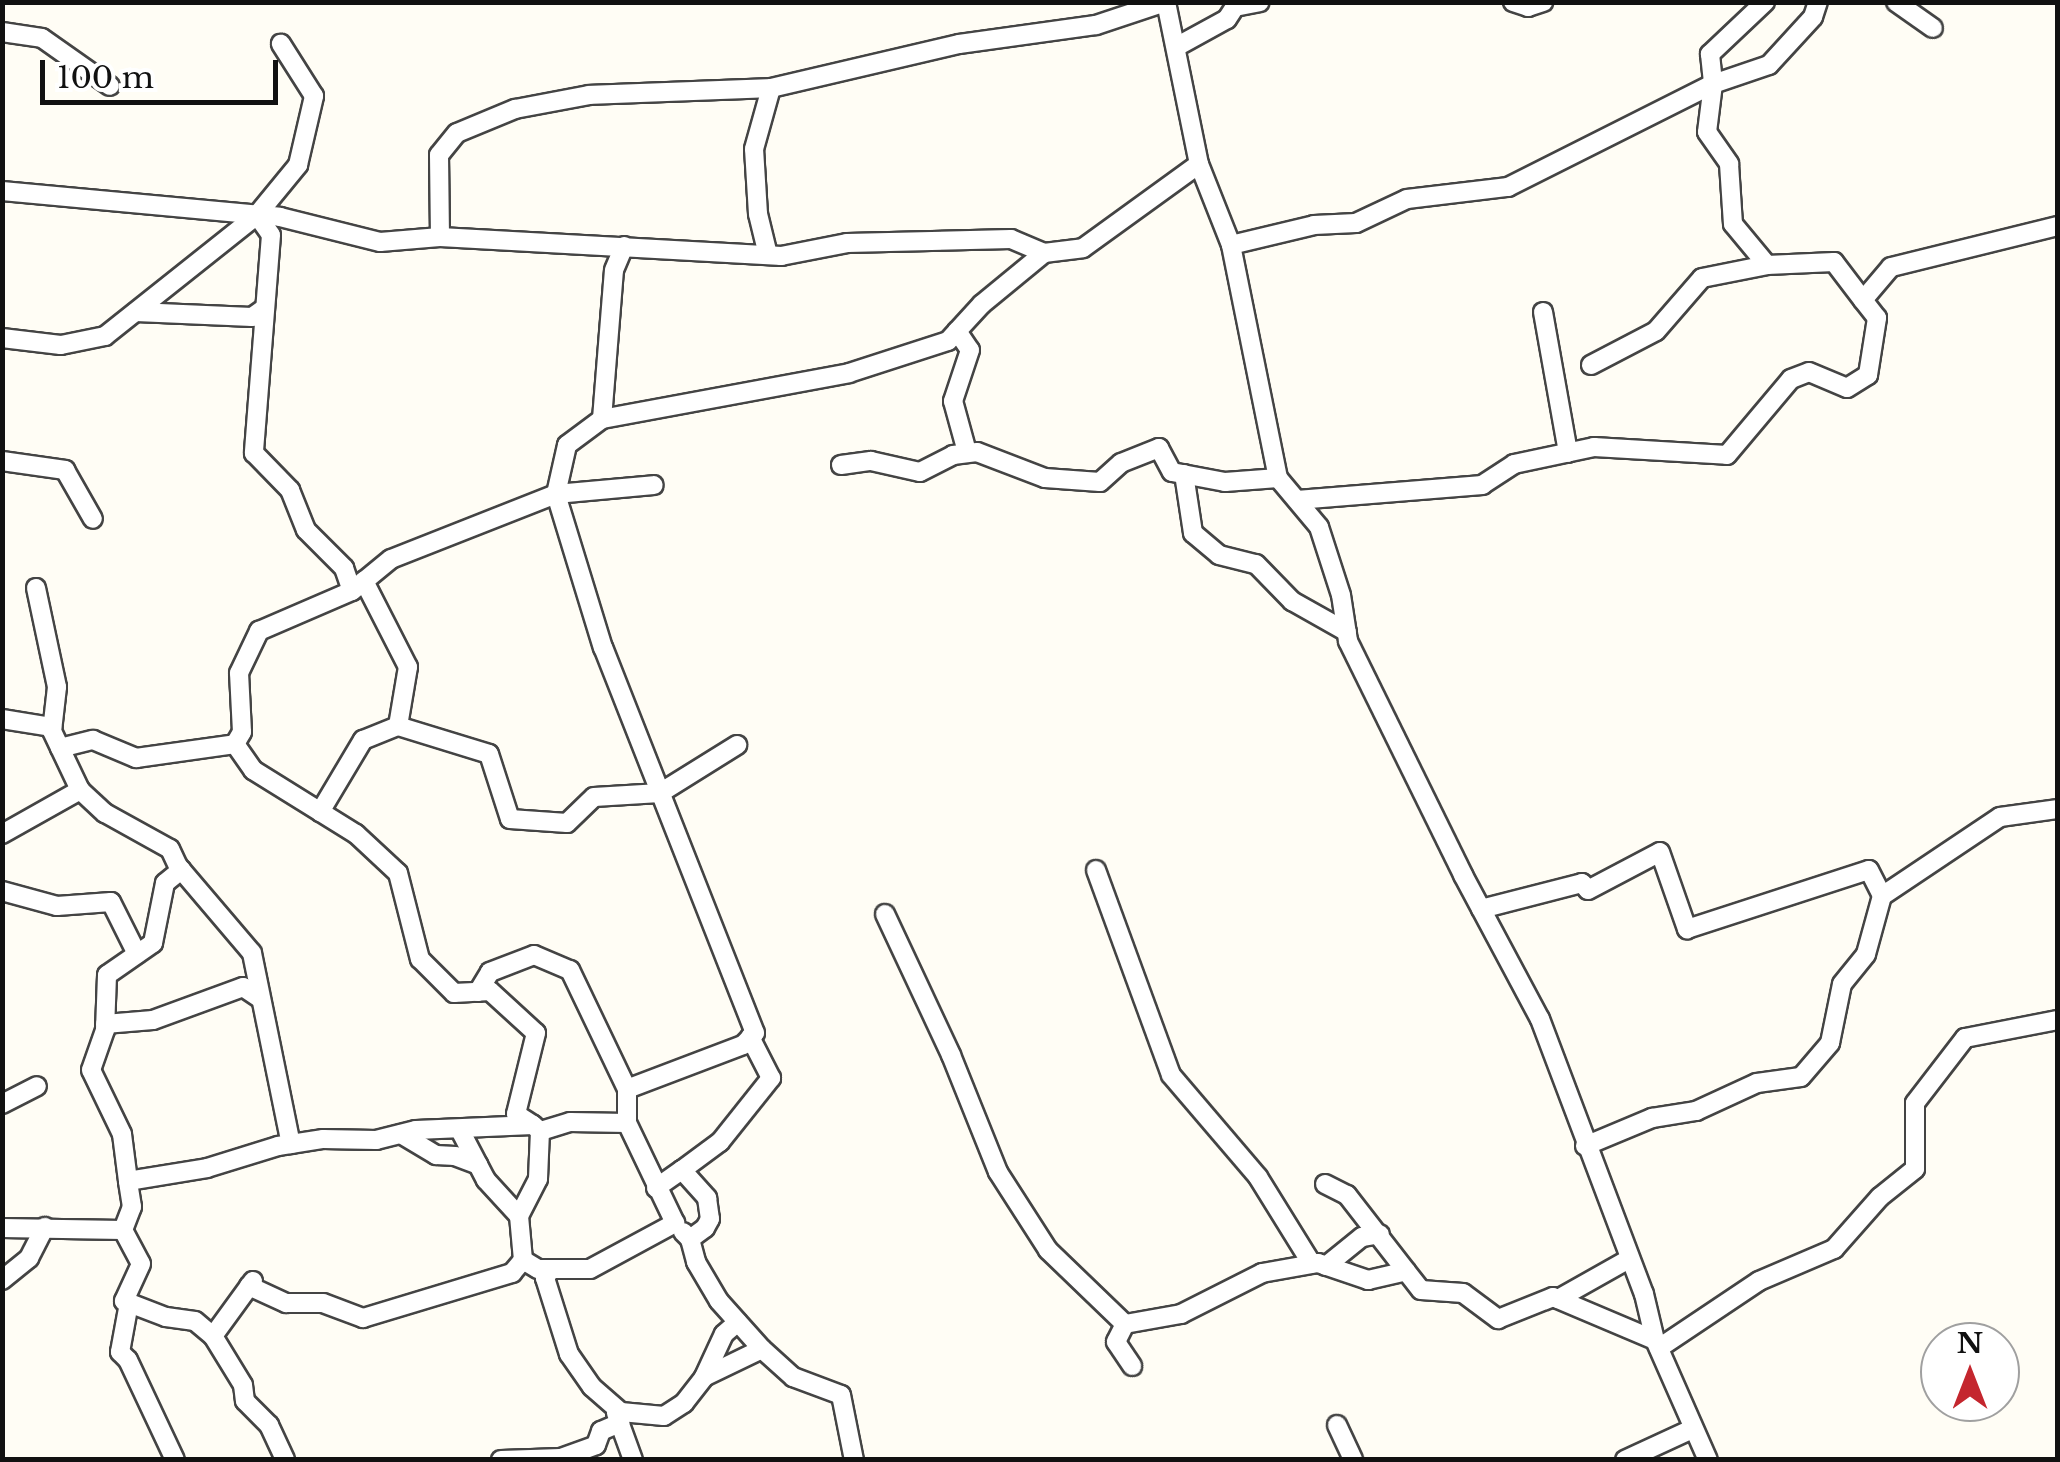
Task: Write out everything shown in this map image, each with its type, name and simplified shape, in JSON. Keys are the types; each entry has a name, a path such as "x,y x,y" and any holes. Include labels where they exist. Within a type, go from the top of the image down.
{"street":[{"path":"440,237 439,155 457,133 515,108 589,95 771,88 959,44 1096,25 1165,2 1200,164 1231,244 1278,478 1319,527 1342,594 1346,632 1481,909 1540,1019 1630,1259 1657,1344 1708,1460"},
{"path":"1176,47 1227,19 1237,5 1260,2"},
{"path":"1513,2 1528,7 1543,2"},
{"path":"1766,2 1710,54 1712,84 1707,132 1729,164 1733,224 1768,265"},
{"path":"1231,244 1314,225 1356,223 1407,199 1508,187 1712,84 1769,65 1813,18 1818,2"},
{"path":"1896,2 1933,28"},
{"path":"2,32 42,38 110,86"},
{"path":"2,338 62,345 106,336 257,216 298,166 314,96 281,44"},
{"path":"768,255 758,214 754,149 771,88"},
{"path":"2,192 257,216 380,242 440,237 768,255 847,243 1011,239 1044,253 1083,248 1200,164"},
{"path":"257,216 270,234 254,453 290,490 306,530 358,586 408,667 398,726"},
{"path":"1864,300 1891,267 2058,226"},
{"path":"602,419 614,270 624,246"},
{"path":"628,1088 743,1045 755,1033 603,648 556,494 567,445 602,419 850,373 948,341 982,304 1044,253"},
{"path":"1297,500 1482,485 1514,464 1594,447 1727,455 1791,379 1808,372 1848,388 1868,375 1876,318 1834,262 1768,265 1702,278 1656,332 1591,365"},
{"path":"136,312 252,317 262,310"},
{"path":"1543,312 1568,453"},
{"path":"957,332 970,350 953,401 966,452"},
{"path":"841,464 870,461 920,472 966,452 1045,478 1100,482 1121,462 1160,448 1172,472 1224,482 1278,478"},
{"path":"2,461 65,470 92,519"},
{"path":"1184,474 1193,533 1219,555 1256,564 1292,602 1346,632"},
{"path":"60,748 93,740 136,758 234,744 242,732 239,673 259,631 358,586 390,559 556,494 654,485"},
{"path":"36,588 56,686 52,727 60,748 80,790 105,813 170,848 181,870 252,952 258,998 291,1144"},
{"path":"2,719 52,727"},
{"path":"320,812 363,740 398,726 489,754 510,819 567,822 594,797 660,793 737,745"},
{"path":"234,744 253,770 356,834 398,873 420,959 454,993 490,991 536,1033 516,1114 536,1128"},
{"path":"2,834 80,790"},
{"path":"1585,1146 1652,1118 1696,1111 1757,1083 1801,1076 1830,1043 1842,984 1866,954 1882,896 2000,817 2058,809"},
{"path":"1481,909 1582,883 1588,890 1660,852 1687,929 1869,870 1882,896"},
{"path":"181,870 165,883 153,943 107,975 105,1024 91,1070 122,1134 132,1206 123,1230 141,1264 124,1301 194,1320 212,1336 243,1386 245,1401 269,1425 285,1460"},
{"path":"1096,870 1171,1075 1258,1177 1319,1265 1368,1280 1406,1271"},
{"path":"2,891 57,906 111,902 136,954"},
{"path":"885,914 998,1172 1048,1250 1125,1324"},
{"path":"478,992 490,972 534,955 570,970 628,1088 628,1123 656,1188 674,1223 690,1239 696,1262 762,1349 794,1377 841,1395 854,1460"},
{"path":"105,1024 153,1020 244,987 258,998"},
{"path":"1657,1344 1759,1280 1834,1249 1880,1196 1915,1169 1915,1103 1965,1038 2058,1020"},
{"path":"656,1188 720,1142 772,1078 750,1038"},
{"path":"2,1104 37,1086"},
{"path":"128,1181 206,1168 323,1138 376,1140 401,1134 536,1128 570,1122 628,1123"},
{"path":"212,1336 251,1284 286,1303 324,1303 363,1318 512,1273 522,1260 519,1216 538,1179 536,1128"},
{"path":"460,1130 478,1165 519,1216"},
{"path":"401,1134 436,1155 455,1156 478,1165"},
{"path":"682,1170 707,1198 710,1219 690,1239"},
{"path":"1325,1184 1346,1195 1420,1290 1464,1293 1498,1320 1558,1299 1630,1259"},
{"path":"522,1260 538,1268 590,1269 674,1223"},
{"path":"2,1280 28,1258 45,1227"},
{"path":"2,1228 123,1230"},
{"path":"1125,1324 1182,1314 1262,1274 1319,1265 1362,1237 1380,1234"},
{"path":"551,1268 545,1278 569,1354 617,1415 633,1460"},
{"path":"1558,1299 1657,1344"},
{"path":"129,1303 120,1352 128,1360 173,1448 175,1460"},
{"path":"500,1460 561,1458 596,1445 600,1430 622,1412 664,1416 684,1404 704,1378 724,1334 738,1322"},
{"path":"1125,1324 1116,1342 1132,1366"},
{"path":"704,1378 762,1349"},
{"path":"1337,1424 1352,1460"},
{"path":"1625,1460 1692,1430"}]}
